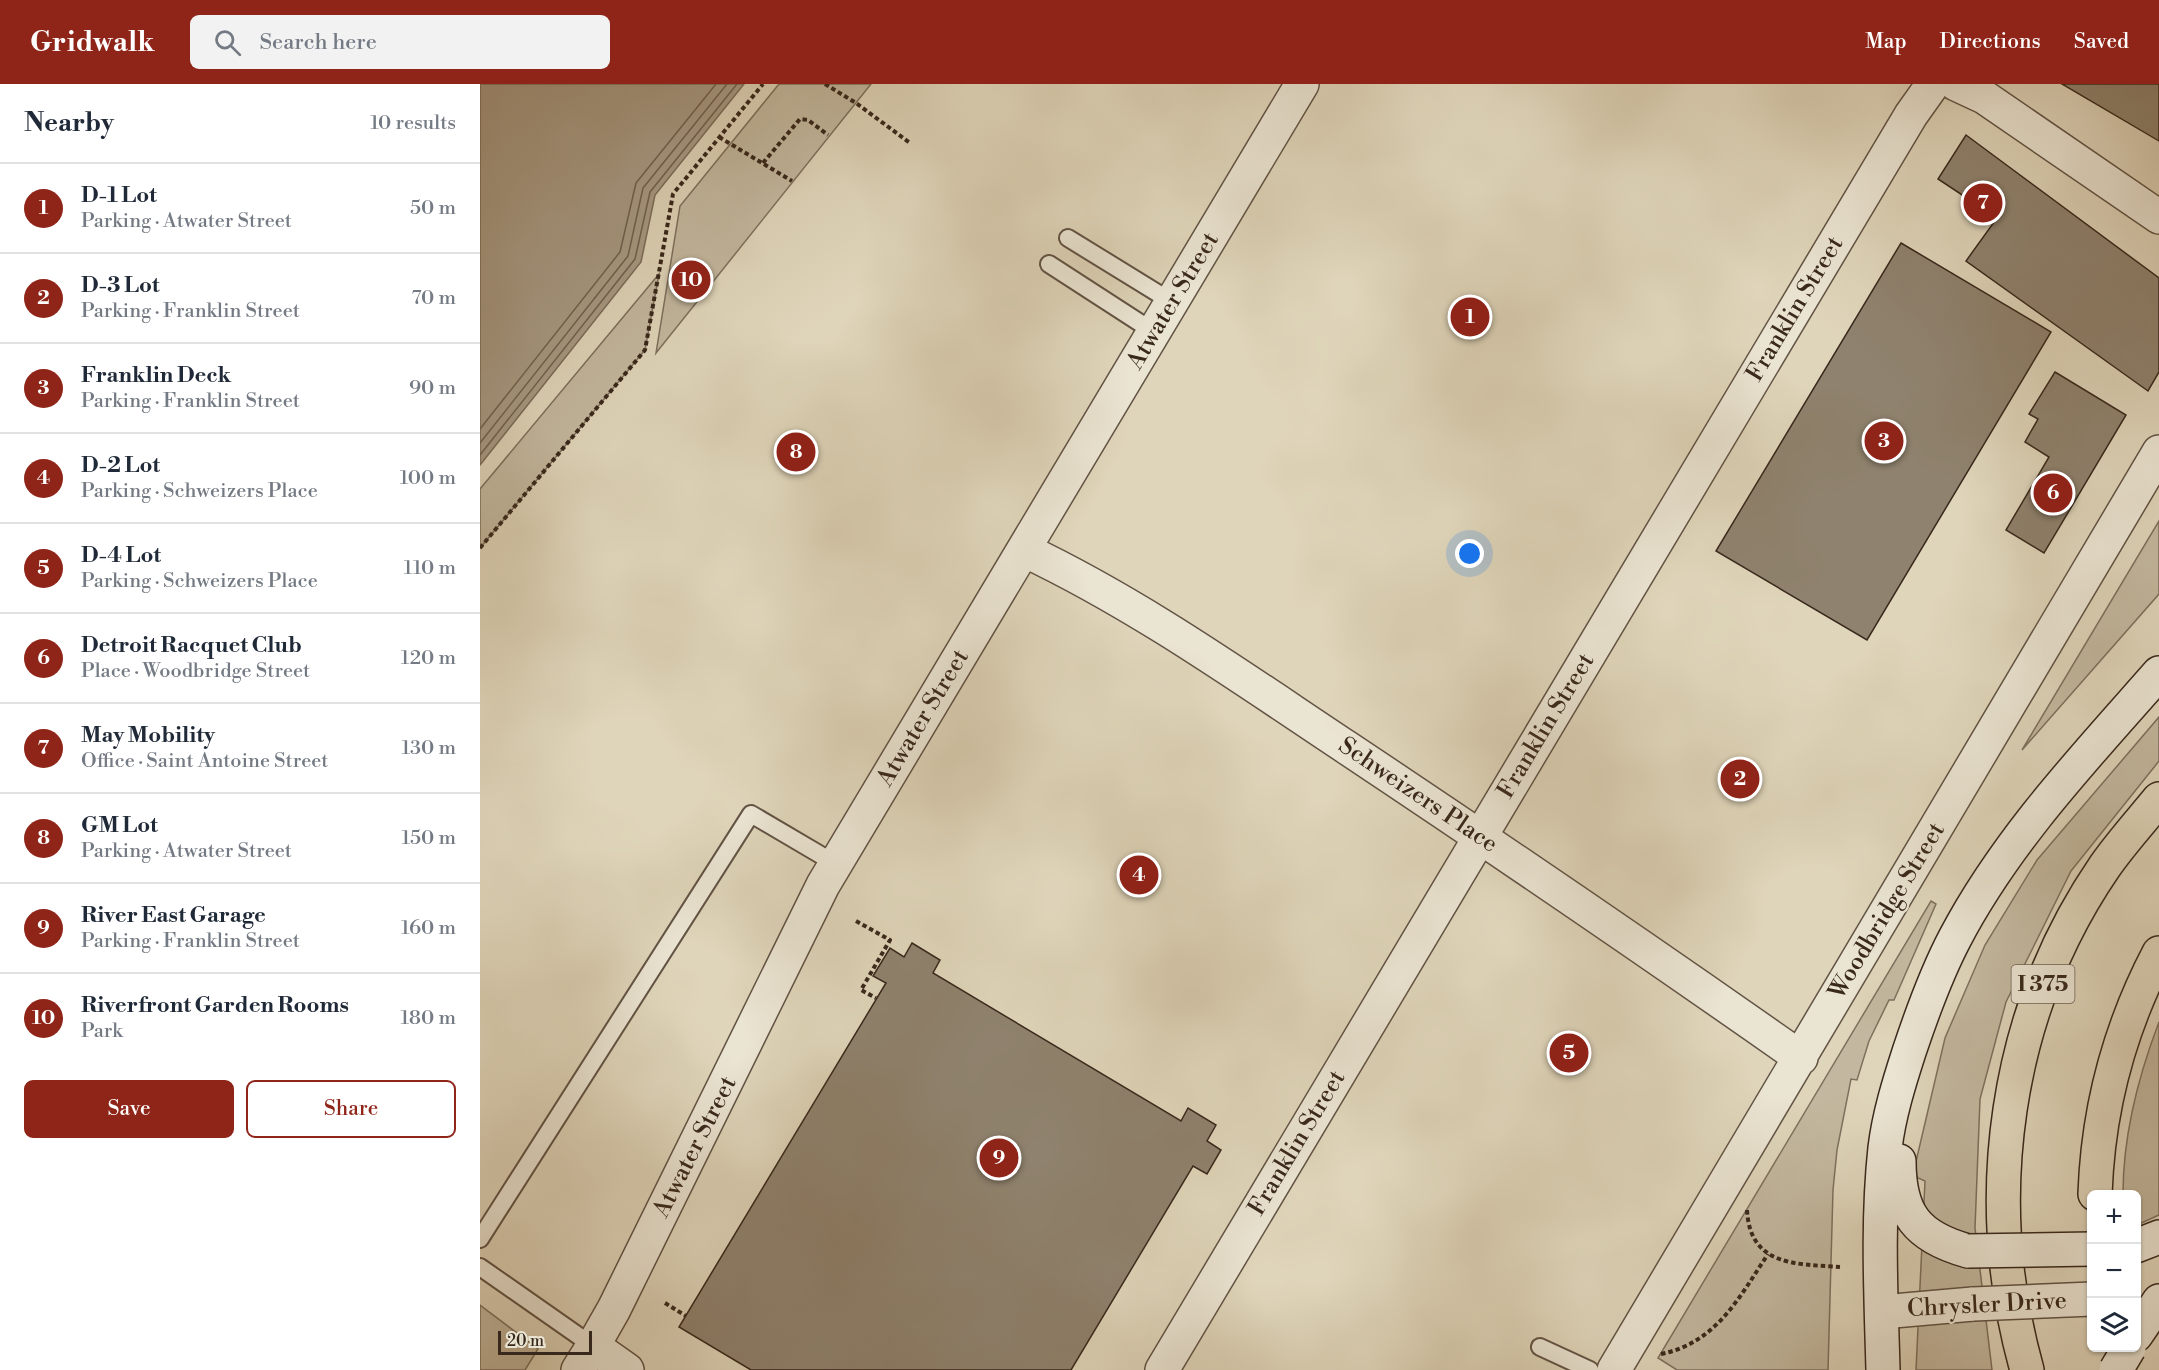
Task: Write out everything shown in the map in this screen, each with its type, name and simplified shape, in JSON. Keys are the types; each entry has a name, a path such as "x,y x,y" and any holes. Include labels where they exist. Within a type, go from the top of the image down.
{"highway":[{"name":"I 375","path":"2027,1370 2004,1246 2004,1155 2017,1067 2036,1004 2061,942 2105,866 2159,799"},
{"path":"2094,1190 2101,1120 2109,1079 2135,1001 2159,953"},
{"path":"2118,1352 2125,1370"}],"street":[{"name":"Atwater Street","path":"585,1358 619,1299 836,864 1302,84"},
{"name":"Franklin Street","path":"1162,1370 1911,114 1933,84"},
{"path":"1956,84 1984,97 2159,217"},
{"name":"Woodbridge Street","path":"1614,1370 2159,452"},
{"name":"Schweizers Place","path":"1024,550 1061,567 1232,669 1480,836 1801,1058"},
{"path":"1883,1370 1880,1227 1886,1148 1892,1110 1923,1011 1954,938 1995,872 2069,776 2159,673"},
{"path":"1902,1076 1899,1188 1903,1201 1921,1229 1938,1240 1968,1251 2087,1249"},
{"path":"2141,1244 2159,1237"},
{"name":"Chrysler Drive","path":"1882,1312 1973,1304 2087,1299"},
{"path":"2116,1370 2126,1352"},
{"path":"585,1358 627,1370"}],"lane":[{"path":"1068,238 1172,302"},
{"path":"1048,264 1154,332"},
{"path":"480,1239 751,814 836,864"},
{"path":"480,1267 585,1358"},
{"path":"1540,1347 1590,1370"}],"path":[{"path":"480,548 645,350 673,194 763,84"},
{"path":"825,84 856,103 910,143"},
{"path":"763,163 800,119 808,120 828,135"},
{"path":"719,137 792,181"},
{"path":"856,921 890,940 861,990 876,998"},
{"path":"1747,1205 1752,1235 1762,1251 1781,1261 1840,1267"},
{"path":"1655,1353 1679,1350 1718,1326 1768,1254"},
{"path":"665,1303 686,1316"}],"shaded area":[{"path":"779,84 871,84 656,353 680,206"},
{"path":"659,274 645,350 480,548 480,489"},
{"path":"2159,521 2159,594 2022,750"},
{"path":"2159,717 2159,761 2071,871 2006,1002 1980,1099 1975,1228 1992,1370 1916,1370 1925,1181 1918,1178 1914,1170 1945,1038 1985,945 2037,860"},
{"path":"1931,901 1936,904 1894,1000 1889,1000 1869,1041 1857,1080 1851,1079 1837,1150 1833,1190 1828,1370 1677,1370 1658,1358"},
{"path":"2159,1022 2159,1215 2141,1223 2141,1190 2123,1190 2129,1128 2145,1064"},
{"path":"480,1305 538,1349 525,1370 480,1370"}],"water":[{"path":"480,84 744,84 655,195 641,262 480,465"}],"building":[{"path":"2062,84 2159,84 2159,141"},
{"path":"1966,135 2159,278 2159,372 2148,391 1966,261 1997,218 1938,179"},
{"path":"1901,243 2051,332 1867,640 1716,551"},
{"path":"2055,372 2126,415 2044,553 2006,530 2049,457 2025,442 2038,419 2029,414"},
{"path":"912,943 940,960 933,973 1181,1121 1188,1108 1216,1125 1207,1141 1221,1150 1207,1174 1193,1166 1071,1370 751,1370 679,1327 886,983 873,976 890,948 904,957"}],"place":[{"name":"May Mobility","path":"1983,203"},
{"name":"Riverfront Garden Rooms","path":"691,280"},
{"name":"D-1 Lot","path":"1470,317"},
{"name":"Franklin Deck","path":"1884,441"},
{"name":"GM Lot","path":"796,452"},
{"name":"Detroit Racquet Club","path":"2053,493"},
{"name":"D-3 Lot","path":"1740,779"},
{"name":"D-2 Lot","path":"1139,875"},
{"name":"D-4 Lot","path":"1569,1053"},
{"name":"River East Garage","path":"999,1158"}]}
